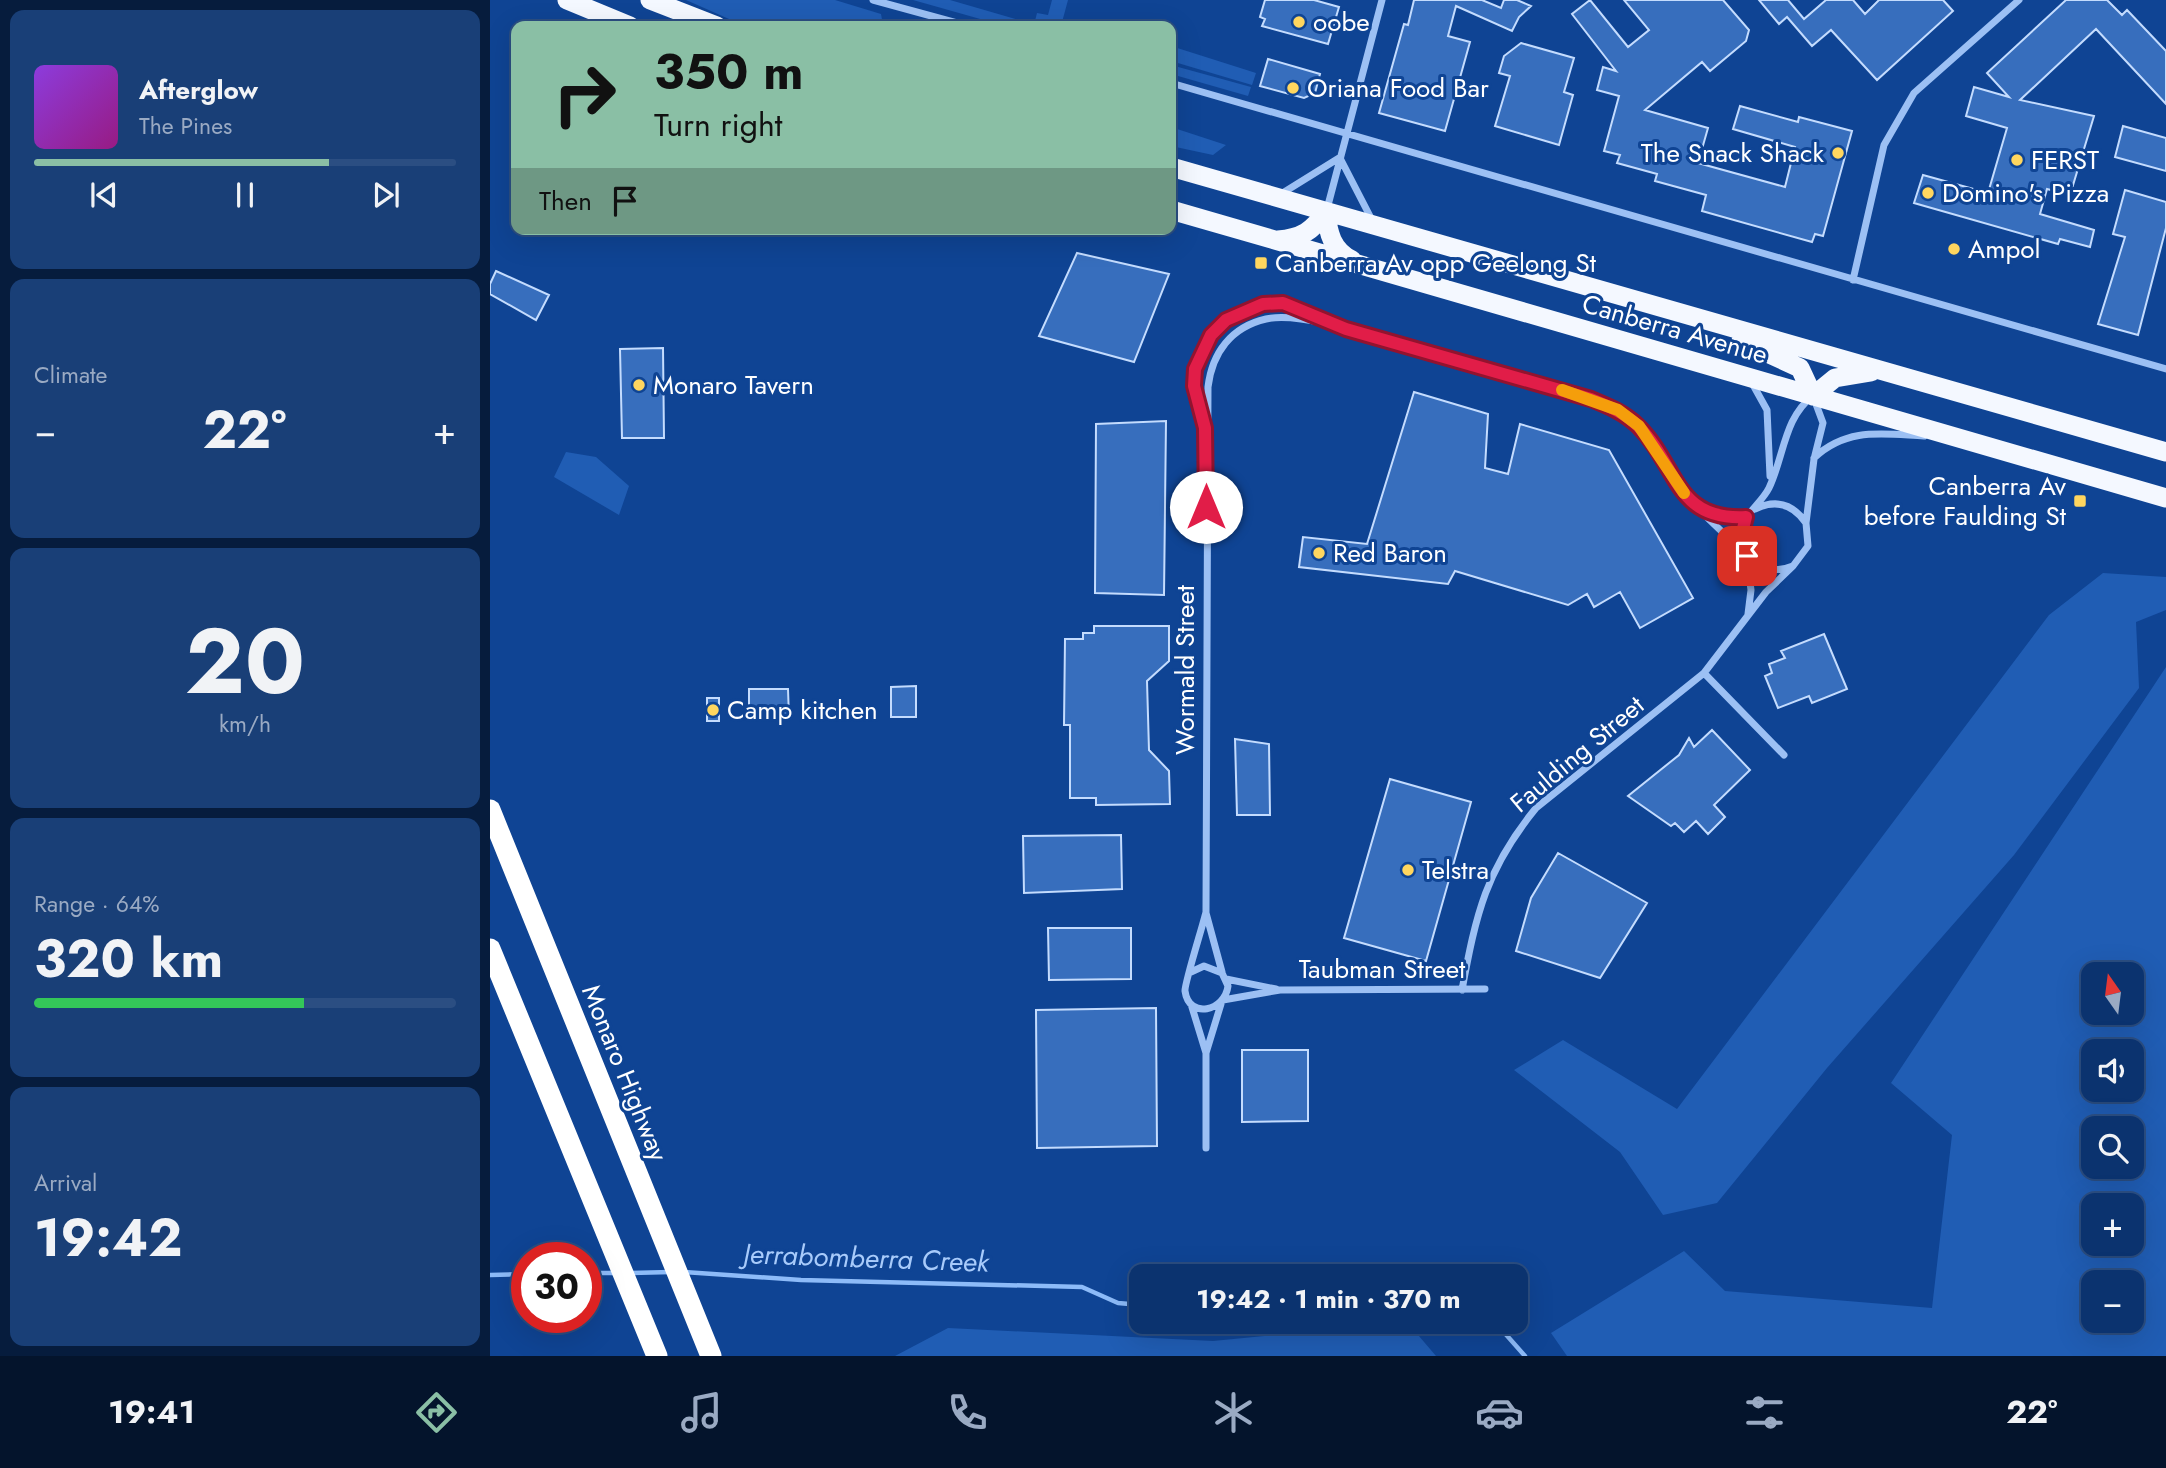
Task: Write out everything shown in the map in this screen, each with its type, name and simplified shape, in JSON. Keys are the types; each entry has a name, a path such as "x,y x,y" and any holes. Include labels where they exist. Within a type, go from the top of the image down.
{"highway":[{"path":"567,0 618,21"},
{"path":"650,0 704,21"},
{"name":"Canberra Avenue","path":"1176,168 2166,452"},
{"name":"Canberra Avenue","path":"1176,211 2166,498"},
{"path":"1274,240 1297,238 1305,234 1313,229 1326,212"},
{"path":"1326,212 1328,234 1336,248 1343,256 1367,268"},
{"path":"1679,313 1800,368 1813,396 1835,379 1881,370"},
{"name":"Monaro Highway","path":"490,810 615,1126 711,1356"},
{"path":"490,949 626,1294 644,1356"},
{"path":"626,1294 657,1356"}],"street":[{"path":"873,0 950,21"},
{"path":"1326,212 1382,0"},
{"path":"1853,280 1884,145 1914,93 2020,0"},
{"path":"1176,84 2166,369"},
{"path":"1275,197 1340,157"},
{"path":"1340,157 1375,227"},
{"name":"Wormald Street","path":"1205,428 1194,386 1195,369 1211,335 1226,320 1263,304 1283,303 1346,329"},
{"name":"Wormald Street","path":"1206,1054 1184,989 1206,912 1205,428 1210,370 1222,345 1234,333 1267,318 1283,317 1346,329 1591,399 1618,410 1639,426 1670,477 1689,500 1745,554"},
{"path":"1718,369 1751,382 1762,397 1767,410 1771,460 1769,487"},
{"path":"1745,554 1759,568 1770,571 1793,566 1803,557 1808,546 1806,523 1814,459 1823,423 1813,396 1802,404 1794,415 1769,487 1755,509 1746,517 1740,540 1751,590 1748,614"},
{"path":"1814,459 1837,440 1857,435 1964,439"},
{"name":"Wormald Street","path":"1689,500 1716,517 1746,517"},
{"path":"1755,509 1778,503 1790,506 1806,523"},
{"name":"Faulding Street","path":"1462,990 1479,908 1501,856 1516,832 1546,800 1704,673 1722,654 1748,614 1776,580 1793,566"},
{"path":"1704,673 1784,755"},
{"name":"Wormald Street","path":"1206,912 1227,994 1206,1054 1206,1148"},
{"path":"1191,972 1204,966 1224,976"},
{"name":"Taubman Street","path":"1224,976 1280,990"},
{"name":"Taubman Street","path":"1222,1002 1280,990 1485,989"},
{"path":"1190,1003 1208,1010 1222,1002"}],"shaded area":[{"path":"686,0 835,0 881,14 882,21 734,21"},
{"path":"913,0 950,0 1019,20 987,21"},
{"path":"1052,0 1068,0 1062,21 1035,21 1037,13 1048,15"},
{"path":"1176,48 1256,73 1252,85 1176,62"},
{"path":"1176,66 1251,87 1248,96 1176,75"},
{"path":"1176,129 1226,145 1213,155 1176,147"},
{"path":"566,452 596,457 629,486 619,515 554,477"},
{"path":"2103,573 2166,577 2166,610 2136,622 2139,688 2014,855 1827,1068 1717,1203 1663,1215 1620,1152 1514,1070 1563,1040 1677,1109 2049,615"},
{"path":"2166,667 2166,1356 1567,1356 1551,1333 1684,1251 1725,1291 1932,1308 1952,1135 1891,1083"},
{"path":"948,1328 1213,1341 1284,1334 1417,1334 1436,1356 895,1356"}],"building":[{"name":"oobe","path":"1265,0 1314,0 1339,7 1328,44 1262,26 1265,19 1260,17"},
{"path":"1414,0 1482,0 1501,8 1504,0 1517,0 1531,6 1519,17 1512,31 1456,6 1448,36 1470,42 1445,131 1379,113 1404,24 1408,25"},
{"path":"1590,0 1628,47 1649,30 1624,0 1723,0 1749,30 1746,41 1710,71 1702,62 1645,110 1708,128 1698,163 1785,187 1795,147 1733,129 1740,106 1798,122 1799,117 1852,131 1823,236 1815,234 1812,242 1702,211 1706,195 1655,181 1657,174 1617,163 1620,155 1604,151 1619,96 1597,90 1603,67 1616,71 1572,14"},
{"path":"1759,0 1788,0 1804,19 1826,0 1853,0 1865,14 1879,0 1943,0 1953,11 1877,80 1831,30 1812,46 1787,17 1779,24"},
{"path":"2066,0 2107,0 2122,15 2127,10 2166,51 2166,104 2096,29 2020,100 2094,116 2070,195 2047,189 2040,214 2094,230 2090,247 2060,239 2058,244 1914,203 1923,175 1988,193 2007,128 1966,116 1974,87 2009,97 1987,73"},
{"path":"1521,43 1574,58 1564,92 1573,95 1559,145 1495,126 1510,76 1499,73 1504,56"},
{"path":"1268,59 1320,74 1315,93 1304,98 1260,86"},
{"path":"2123,126 2166,138 2166,171 2115,157"},
{"path":"2125,190 2166,202 2166,228 2138,335 2098,324 2125,237 2113,234"},
{"path":"1077,253 1169,274 1134,362 1039,336"},
{"path":"496,271 549,295 536,320 490,294 490,284"},
{"path":"663,348 664,438 622,438 620,349"},
{"path":"1414,392 1488,414 1485,468 1508,474 1520,424 1609,450 1693,598 1640,628 1620,592 1594,607 1587,594 1568,605 1455,571 1448,584 1299,567 1303,537 1367,544"},
{"path":"1166,421 1164,595 1095,593 1096,424"},
{"path":"1094,626 1169,626 1169,661 1147,681 1149,750 1169,771 1170,804 1096,805 1096,798 1070,798 1070,725 1064,725 1065,639 1083,639 1083,633 1094,633"},
{"path":"1824,634 1847,689 1812,703 1809,696 1778,708 1765,676 1772,673 1769,664 1785,658 1781,651"},
{"path":"916,686 916,717 891,717 891,687"},
{"path":"749,689 788,689 789,718 749,718"},
{"name":"Camp kitchen","path":"707,698 719,698 719,721 707,721"},
{"path":"1712,730 1750,770 1714,805 1725,817 1708,834 1696,821 1684,832 1675,823 1671,826 1628,796 1679,755 1689,738 1694,747"},
{"path":"1235,739 1269,744 1270,815 1237,815"},
{"name":"Telstra","path":"1390,779 1471,802 1426,961 1344,938"},
{"path":"1121,835 1122,889 1024,893 1023,836"},
{"path":"1558,853 1647,903 1600,978 1516,951 1531,898"},
{"path":"1048,928 1131,928 1131,979 1049,980"},
{"path":"1156,1008 1157,1146 1037,1148 1036,1010"},
{"path":"1242,1050 1308,1050 1308,1121 1242,1122"}],"waterway":[{"name":"Jerrabomberra Creek","path":"631,1273 671,1272"},
{"name":"Jerrabomberra Creek","path":"684,1272 801,1280 1082,1287 1118,1303 1129,1304"},
{"name":"Jerrabomberra Creek","path":"602,1273 615,1273"},
{"name":"Jerrabomberra Creek","path":"490,1275 511,1274"},
{"name":"Jerrabomberra Creek","path":"1506,1334 1525,1356"}],"slow traffic":[{"path":"1562,390 1618,410 1639,426 1670,477 1684,493"}],"place":[{"name":"oobe","path":"1299,22"},
{"name":"Oriana Food Bar","path":"1293,88"},
{"name":"The Snack Shack","path":"1838,153"},
{"name":"FERST","path":"2017,160"},
{"name":"Domino's Pizza","path":"1928,193"},
{"name":"Ampol","path":"1954,249"},
{"name":"Canberra Av opp Geelong St","path":"1261,263"},
{"name":"Monaro Tavern","path":"639,385"},
{"name":"Canberra Av before Faulding St","path":"2080,501"},
{"name":"Red Baron","path":"1319,553"},
{"name":"Camp kitchen","path":"713,710"},
{"name":"Telstra","path":"1408,870"}],"route":[{"path":"1206,507 1205,428 1194,386 1195,369 1201,352 1211,335 1226,320 1263,304 1283,303 1346,329 1591,399 1618,410 1639,426 1670,477 1689,500 1716,517 1746,517 1740,540 1747,556"}]}
